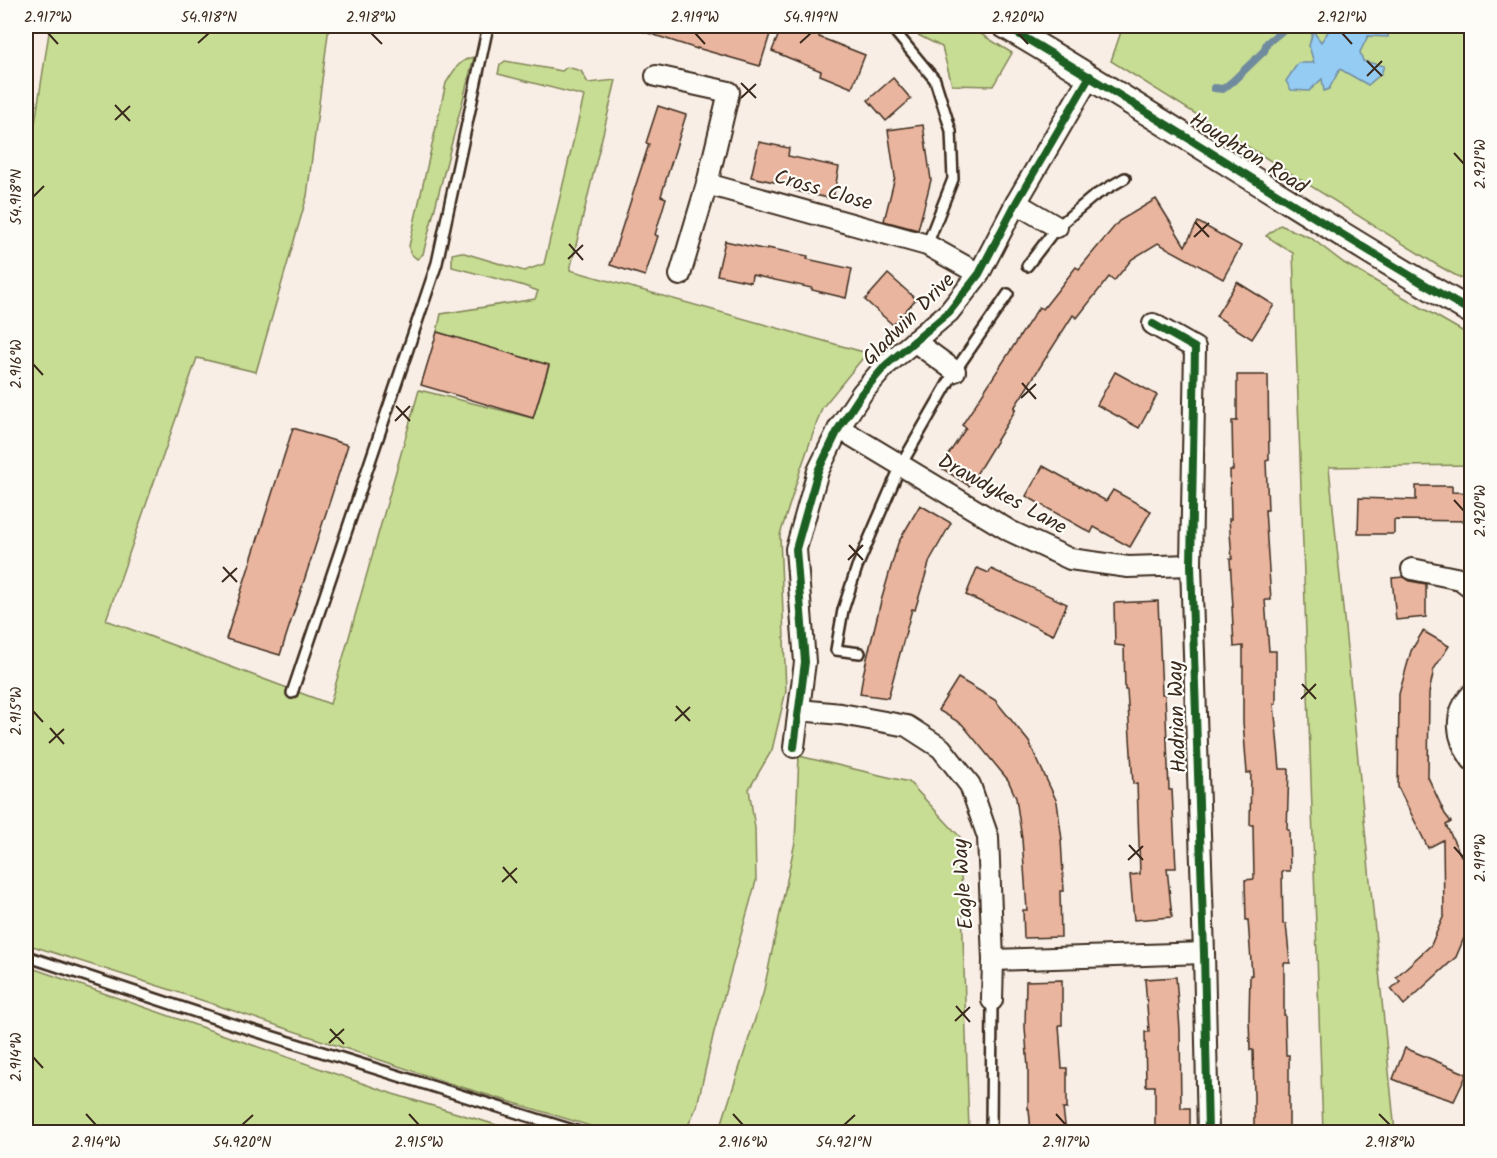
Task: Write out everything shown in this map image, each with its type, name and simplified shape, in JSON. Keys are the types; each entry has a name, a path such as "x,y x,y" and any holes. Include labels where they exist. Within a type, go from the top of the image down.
{"street":[{"name":"Houghton Road","path":"1005,26 1090,76 1405,274 1472,312"},
{"path":"656,76 729,92 707,184 680,275"},
{"name":"Gladwin Drive","path":"794,747 805,662 796,549 818,471 839,428 862,393 886,365 950,312 979,274 1016,203 1090,76"},
{"name":"Cross Close","path":"707,184 927,245 979,274"},
{"path":"1016,203 1057,227"},
{"name":"Hadrian Way","path":"1153,324 1195,348 1191,565 1208,1132"},
{"path":"914,341 956,371"},
{"name":"Drawdykes Lane","path":"839,428 1010,531 1070,559 1128,567 1191,565"},
{"path":"1412,569 1460,579 1472,588"},
{"path":"1472,694 1464,702 1458,725 1462,747 1472,760"},
{"name":"Eagle Way","path":"799,710 841,714 907,726 941,747 970,785 988,837 993,960 992,1000"},
{"path":"993,960 1204,953"}],"lane":[{"path":"292,693 437,263 488,26"},
{"path":"887,26 892,28 935,80 951,131 953,179 927,245"},
{"path":"1027,266 1057,227 1094,196 1125,178"},
{"path":"860,653 836,650 843,610 856,567 901,465 956,371 1008,294"},
{"path":"26,956 229,1023 579,1132"},
{"path":"991,1132 992,1000"}],"green space":[{"path":"50,26 264,26 294,29 295,26 329,26 307,196 256,372 197,358 106,620 330,704 419,390 533,418 549,366 437,332 441,314 535,299 538,291 452,267 452,254 461,252 524,271 544,264 584,96 498,74 500,65 505,61 562,71 567,67 581,71 588,83 616,80 570,270 867,353 822,408 780,535 786,691 772,750 749,789 755,828 756,881 714,1032 697,1106 685,1132 610,1132 458,1086 26,944 26,175"},
{"path":"900,26 968,26 1012,53 993,86 952,85 942,47"},
{"path":"1123,26 1471,26 1472,117 1469,127 1472,130 1471,284 1111,61"},
{"path":"474,57 423,254 417,259 410,253 409,246 446,83 460,63"},
{"path":"1280,225 1311,238 1344,263 1471,336 1471,465 1329,467 1395,1132 1323,1132 1293,253 1266,236"},
{"path":"799,756 909,782 960,837 969,1132 719,1132 763,994 795,842"},
{"path":"26,966 393,1094 520,1132 26,1132"}],"water":[{"path":"1332,26 1371,26 1388,31 1388,37 1368,36 1360,52 1363,61 1384,66 1381,74 1368,85 1340,69 1329,89 1324,91 1322,79 1309,91 1291,90 1286,81 1298,63 1314,63 1309,46 1313,31 1321,42"}],"building":[{"path":"637,26 739,26 770,34 760,66 697,49 636,29"},
{"path":"782,26 805,26 821,32 819,37 865,55 852,88 820,75 821,71 772,51"},
{"path":"893,78 911,99 886,121 868,100"},
{"path":"658,106 686,115 661,196 666,198 655,235 658,236 645,276 610,265 649,144 646,143"},
{"path":"923,125 931,180 918,230 884,221 895,177 888,130"},
{"path":"759,142 789,148 788,156 839,167 833,199 796,191 797,187 751,177"},
{"path":"1156,199 1185,246 1198,222 1241,246 1223,279 1158,243 1132,259 1114,281 1109,277 1077,318 1073,315 1014,408 1016,409 969,486 940,467 966,428 962,425 1039,307 1043,309 1076,267 1079,269 1119,221"},
{"path":"725,241 808,256 807,259 852,269 846,298 752,275 751,282 717,275"},
{"path":"888,274 916,299 893,325 865,300"},
{"path":"1237,282 1274,305 1252,339 1216,316"},
{"path":"437,332 549,365 533,418 421,385"},
{"path":"1115,372 1157,395 1139,428 1097,405"},
{"path":"1237,375 1268,375 1269,460 1266,461 1268,510 1265,510 1271,600 1265,600 1269,651 1276,651 1276,704 1274,704 1280,769 1289,769 1287,830 1289,830 1290,871 1282,871 1283,924 1286,924 1290,963 1284,963 1286,1055 1289,1055 1289,1132 1254,1132 1253,1050 1250,1050 1249,1018 1250,975 1252,975 1248,920 1246,920 1245,880 1254,879 1253,825 1250,825 1251,772 1247,773 1243,722 1243,646 1234,647 1229,519 1231,519 1230,470 1233,470 1232,421 1237,421"},
{"path":"293,428 348,445 280,655 226,639"},
{"path":"1043,466 1106,501 1113,490 1151,511 1130,547 1094,527 1091,533 1026,496"},
{"path":"1416,486 1452,486 1452,492 1472,493 1472,521 1394,520 1394,534 1358,534 1359,498 1416,500"},
{"path":"920,505 951,523 930,560 915,610 912,609 888,698 860,694 881,601 898,543"},
{"path":"977,568 989,573 991,569 1067,604 1053,635 966,595"},
{"path":"1404,577 1410,581 1426,584 1426,617 1396,620 1392,578"},
{"path":"1158,601 1162,694 1165,694 1169,790 1172,790 1176,868 1167,868 1172,917 1134,920 1130,875 1140,874 1137,783 1133,784 1127,690 1125,690 1124,646 1115,645 1114,603"},
{"path":"1423,631 1449,646 1434,669 1429,693 1428,777 1451,822 1446,825 1461,856 1472,856 1472,919 1456,957 1404,1005 1391,989 1400,981 1396,977 1431,945 1444,915 1443,840 1428,848 1398,787 1399,694 1411,651"},
{"path":"958,678 995,700 1029,742 1057,802 1062,840 1064,891 1060,891 1061,937 1024,938 1023,910 1027,910 1022,839 1016,798 1008,780 962,724 938,710"},
{"path":"1176,977 1180,1029 1181,1108 1190,1108 1190,1132 1155,1132 1155,1086 1146,1086 1145,1032 1149,1032 1145,979"},
{"path":"1062,980 1062,1025 1059,1025 1062,1068 1067,1068 1067,1109 1063,1109 1066,1132 1031,1132 1025,1027 1026,981"},
{"path":"1405,1048 1467,1074 1454,1101 1393,1079"}],"waterway":[{"path":"1214,88 1223,89 1233,81 1264,51 1267,43 1287,26"}],"cycle path":[{"path":"1005,26 1354,242 1472,312"},
{"path":"794,747 805,662 796,549 818,471 839,428 862,393 886,365 949,312 979,274 1016,203 1090,76"},
{"path":"1153,324 1195,348 1191,565 1208,1132"}]}
